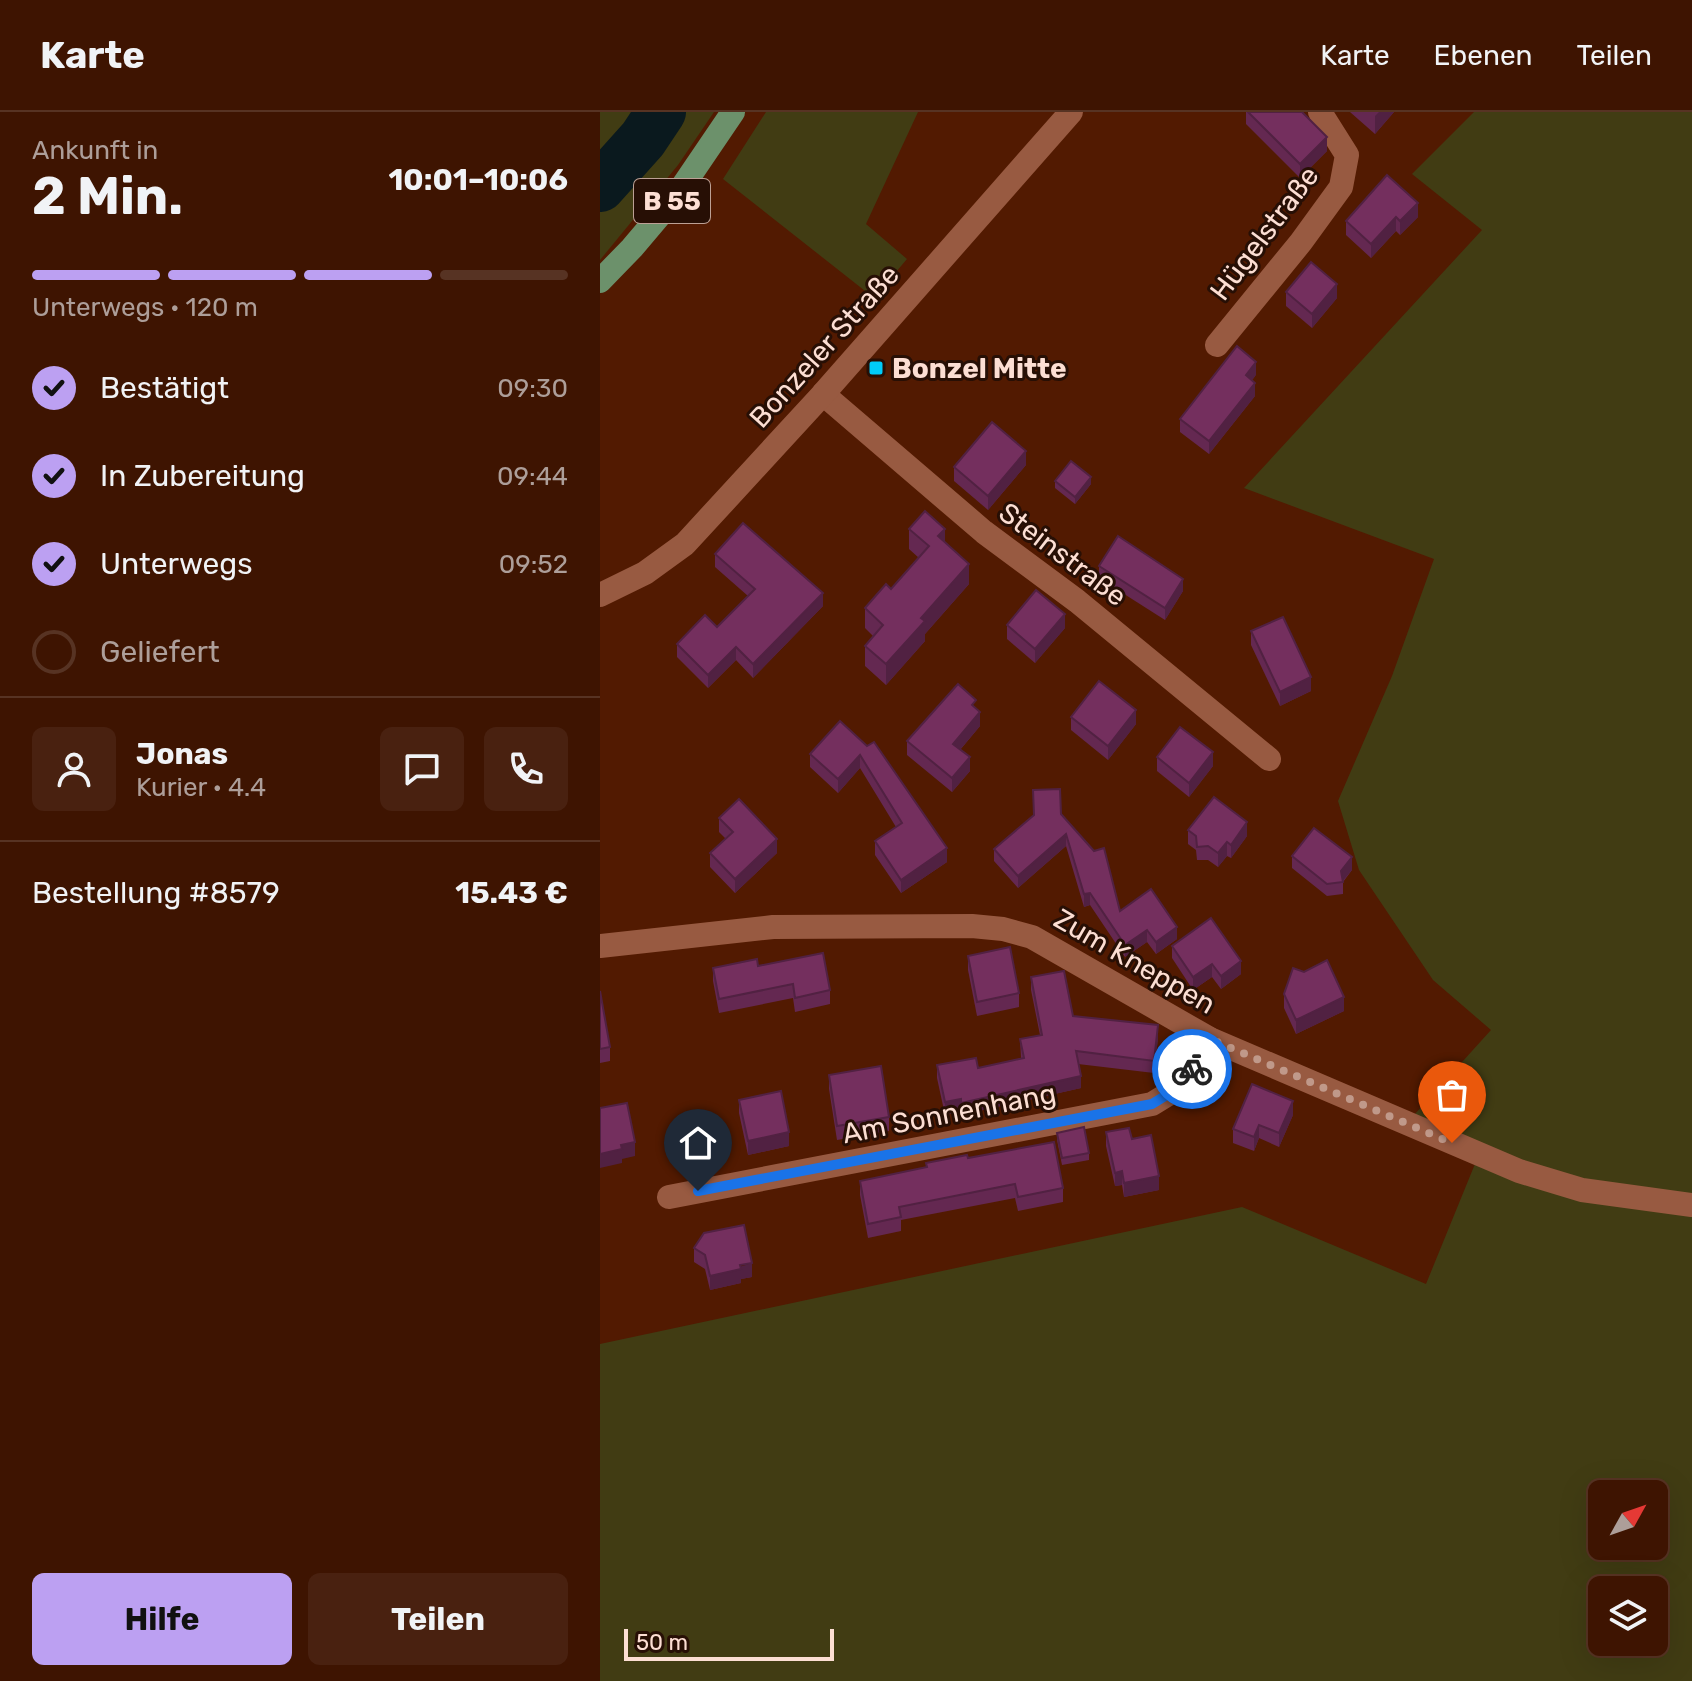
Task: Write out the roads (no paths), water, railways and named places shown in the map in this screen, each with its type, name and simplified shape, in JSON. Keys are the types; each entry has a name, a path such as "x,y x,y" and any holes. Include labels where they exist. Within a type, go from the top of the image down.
{"main road":[{"name":"B 55","path":"600,281 676,196 733,112"}],"street":[{"name":"Bonzeler Straße","path":"600,595 645,573 685,544 823,394 1071,112"},
{"name":"Hügelstraße","path":"1217,345 1301,242 1341,187 1347,155 1320,112"},
{"name":"Steinstraße","path":"823,394 984,532 1077,601 1269,759"},
{"name":"Zum Kneppen","path":"600,946 773,927 972,926 1003,929 1032,937 1210,1039 1519,1171 1582,1190 1692,1205"},
{"name":"Am Sonnenhang","path":"669,1197 1152,1104 1183,1085 1210,1039"}],"waterway":[{"path":"600,187 643,139 661,112"}],"place":[{"name":"Bonzel Mitte","path":"876,368"}]}
